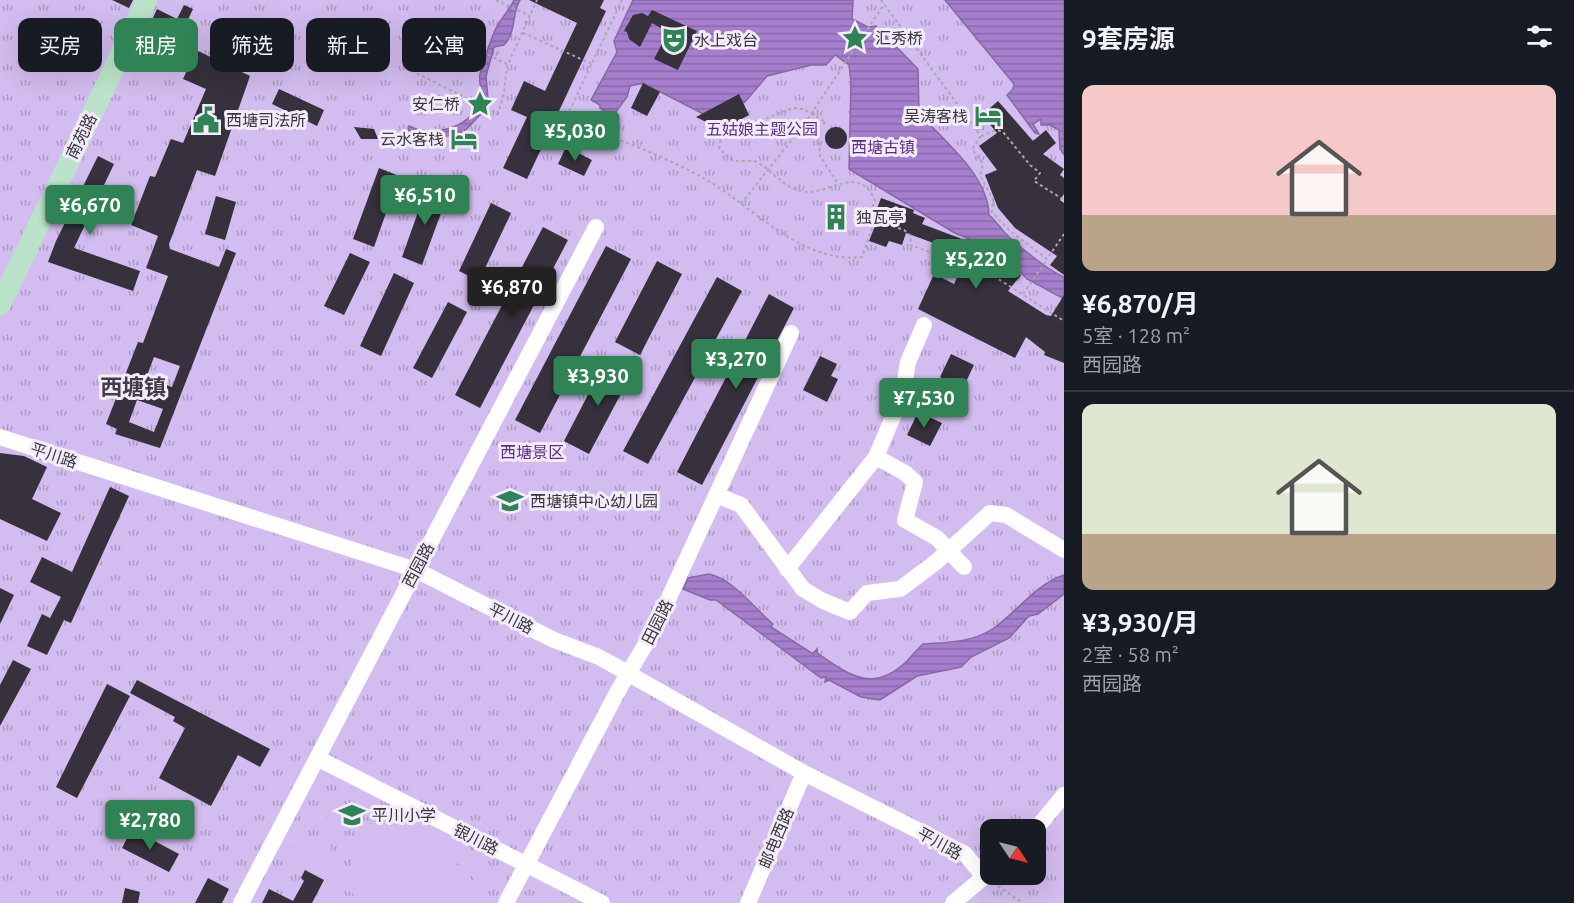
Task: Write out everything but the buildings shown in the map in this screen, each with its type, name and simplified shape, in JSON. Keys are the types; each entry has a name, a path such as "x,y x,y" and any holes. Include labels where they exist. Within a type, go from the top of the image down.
{"main road":[{"name":"南苑路","path":"0,281 135,0"},
{"name":"南苑路","path":"0,305 147,0"}],"street":[{"name":"西园路","path":"241,903 596,227"},
{"path":"787,569 876,457 903,393 908,362 924,325"},
{"name":"田园路","path":"506,903 628,674 654,630 791,333"},
{"name":"平川路","path":"0,437 416,570 554,640 599,657 804,773 965,854 980,868"},
{"path":"876,457 905,472 915,482 905,520 937,538 964,567"},
{"path":"716,495 741,504 803,589 823,601 850,612 867,592 900,590 950,551 990,513 1006,515 1064,550"},
{"name":"银川路","path":"317,758 602,903"},
{"name":"邮电西路","path":"748,903 804,773"},
{"path":"1044,819 1064,795"},
{"path":"953,903 980,881"}],"path":[{"path":"496,0 530,16"},
{"path":"414,72 498,114 508,64 537,0"},
{"path":"622,0 565,120 683,168 803,245 848,259 862,257 875,220 872,210 875,201 872,193 856,183 837,182 827,190 802,192 781,182 768,170 751,160 731,161 719,147 721,139 728,133 780,111 793,108 811,113 826,122 818,127 820,156 837,182"},
{"path":"880,0 981,136"},
{"path":"741,204 811,113 883,6"},
{"path":"522,33 592,64"},
{"path":"486,54 508,64"},
{"path":"1047,260 1009,230 992,212 993,200 980,175 982,164 972,149 981,136 997,130 1003,132 1030,165 1040,173 1034,181 1064,200"},
{"path":"875,220 904,230 911,236 910,244 989,273 1064,321"},
{"path":"1023,294 1064,234"},
{"path":"1000,885 1023,903"}],"green space":[{"name":"西塘景区","path":"0,0 1064,0 1064,903 0,903"},
{"path":"357,802 382,810 471,856 482,867 486,877 488,892 486,903 473,903 476,891 474,880 463,866 457,863 436,903 371,903 286,858 294,841 318,853 317,843 321,826 332,812 347,804","holes":["363,815 374,820 348,870 332,856 330,836 343,819"]},
{"path":"455,873 474,887 452,903 444,903"}],"shaded area":[{"path":"514,0 520,0 508,40 504,45 494,47 486,76 488,99 485,111 460,133 436,138 408,138 409,126 439,131 459,124 475,111 481,99 480,74 486,72 487,49 495,30"},
{"path":"633,0 853,0 852,19 868,27 876,26 918,69 919,113 973,173 987,200 989,215 1025,251 1064,277 1064,299 1027,279 1002,253 953,232 849,169 851,82 849,65 835,55 826,65 811,65 767,76 745,102 709,117 643,83 630,86 627,97 613,116 600,108 600,105 591,100 617,52 614,41"},
{"path":"945,0 1064,0 1064,155 1060,149 1059,130 1050,125 1041,125 1041,119 1033,124 1039,134 1035,133 1007,95 1013,89 1014,84"},
{"path":"709,574 735,588 773,624 771,627 813,654 817,649 817,653 851,674 872,679 895,671 923,644 960,641 986,633 1045,585 1064,575 1064,594 1038,614 1029,616 1009,638 971,657 961,667 917,676 880,700 861,697 829,680 825,682 826,677 821,678 716,600 710,600 683,589 688,578"}],"place":[{"name":"汇秀桥","path":"855,38"},
{"name":"水上戏台","path":"674,40"},
{"name":"安仁桥","path":"480,104"},
{"name":"吴涛客栈","path":"988,116"},
{"name":"西塘司法所","path":"206,120"},
{"name":"云水客栈","path":"464,139"},
{"name":"独瓦亭","path":"836,217"},
{"name":"西塘镇中心幼儿园","path":"510,501"},
{"name":"平川小学","path":"352,815"}],"district":[{"name":"西塘镇","path":"133,386"}],"park label":[{"name":"五姑娘主题公园","path":"762,129"},
{"name":"西塘古镇","path":"883,147"}]}
